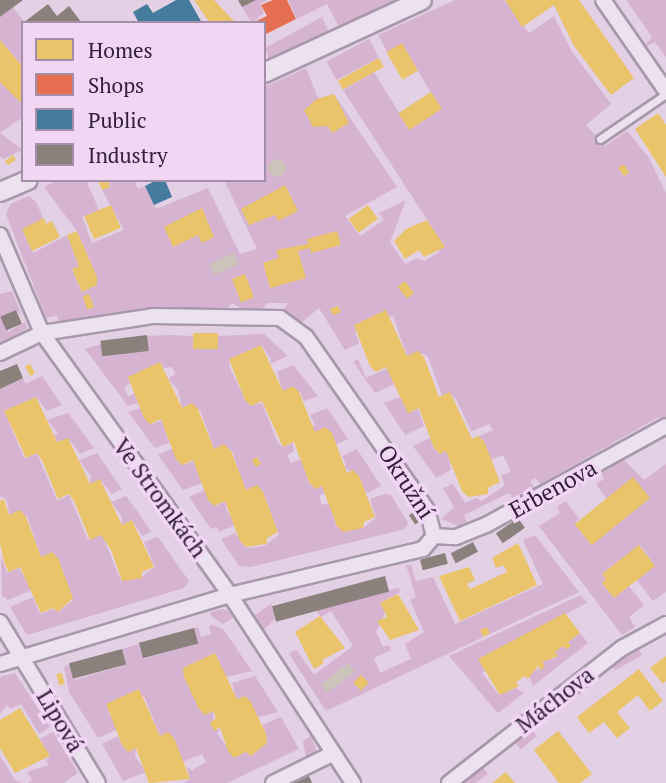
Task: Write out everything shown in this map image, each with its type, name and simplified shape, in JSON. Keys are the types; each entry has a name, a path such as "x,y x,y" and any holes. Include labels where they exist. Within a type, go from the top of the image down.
{"street":[{"path":"266,72 422,0"},
{"path":"603,0 666,92"},
{"path":"0,192 22,182"},
{"name":"Ve Stromkách","path":"0,235 42,333 230,595 353,783"},
{"name":"Okružní","path":"0,353 42,333 153,316 280,318 306,337 427,510 434,536 423,549 230,595 0,664"},
{"name":"Erbenova","path":"434,536 456,537 486,525 666,426"},
{"path":"0,622 22,658"},
{"name":"Máchova","path":"449,783 622,649 666,624"},
{"name":"Lipová","path":"22,658 98,783"},
{"path":"273,783 332,754"}],"lane":[{"path":"600,139 666,92"}],"shaded area":[{"path":"255,0 267,0 260,4 264,13 254,21 251,21 242,7"},
{"path":"288,0 405,0 340,28 327,4 297,19"},
{"path":"455,0 504,0 529,33 554,16 571,50 611,104 586,125 605,146 627,131 649,158 666,193 666,419 659,417 540,484 536,478 530,481 536,491 515,502 509,493 464,515 468,526 463,528 441,519 454,507 443,488 453,484 465,503 476,498 482,501 505,485 501,476 511,471 503,455 489,460 484,443 477,437 493,430 489,424 468,433 471,431 456,399 450,394 443,398 428,357 422,353 408,359 393,316 355,332 359,343 345,350 319,308 302,322 283,312 287,303 267,303 263,308 240,308 232,303 228,308 159,308 59,322 57,316 46,318 6,214 10,204 29,196 36,202 44,220 22,230 33,253 67,235 79,266 72,270 82,292 96,285 97,277 77,231 44,187 55,182 87,182 99,210 82,217 92,243 124,230 102,190 110,186 109,182 135,182 138,189 145,186 156,209 208,188 240,254 257,249 225,182 266,182 266,86 306,68 318,98 334,94 397,187 345,216 360,236 384,220 379,213 406,200 390,242 405,264 417,258 425,261 439,252 439,238 343,90 374,72 409,129 441,109 402,45 388,53 378,35"},
{"path":"626,0 666,0 666,57 655,42 644,47 652,37"},
{"path":"13,7 24,21 21,21 21,65 0,40 0,17"},
{"path":"322,17 330,34 269,59 266,47"},
{"path":"369,39 379,58 336,80 327,62"},
{"path":"0,82 21,102 21,118 0,133"},
{"path":"0,133 21,151 3,159 0,156"},
{"path":"277,159 283,162 286,168 283,174 277,177 271,174 268,168 271,162"},
{"path":"234,253 239,264 214,275 209,264"},
{"path":"12,291 22,316 16,310 2,317 8,332 25,322 27,328 0,344 0,294"},
{"path":"264,334 288,356 270,364 271,359 261,345 230,359 229,366 245,400 251,406 262,403 278,443 283,447 293,443 294,451 287,455 291,463 302,459 309,483 323,485 326,492 319,496 322,505 330,503 336,526 363,528 376,518 370,499 385,494 391,495 408,523 405,529 251,567 239,566 221,539 235,533 247,548 264,546 279,535 264,493 246,492 232,451 215,451 200,410 183,411 178,390 168,379 175,374 172,367 164,368 161,363 129,377 131,382 124,388 128,396 137,393 141,402 128,406 85,349 101,344 103,357 149,351 147,336 171,335 194,336 194,349 218,349 218,336"},
{"path":"358,359 366,378 390,367 395,384 375,393 353,362"},
{"path":"293,365 318,396 304,401 300,392 283,393 277,372"},
{"path":"42,376 62,405 47,411 36,397 4,411 24,458 37,453 57,501 69,495 88,540 102,534 121,581 135,576 140,578 155,567 144,542 158,537 189,581 184,588 27,635 10,607 33,597 40,614 53,609 59,612 73,600 58,558 51,553 41,557 27,516 10,517 6,499 0,496 0,389 23,378 26,384"},
{"path":"401,397 412,412 418,409 424,426 405,435 384,403"},
{"path":"141,408 152,424 162,420 167,437 174,441 155,448 128,412"},
{"path":"327,408 348,439 333,446 332,433 314,434 311,427 315,425 310,415"},
{"path":"68,413 94,448 80,454 69,439 58,443 54,435 58,433 47,420"},
{"path":"430,438 434,449 440,454 446,451 451,470 436,478 413,446"},
{"path":"176,447 184,465 194,461 199,477 205,482 183,490 158,455"},
{"path":"357,449 381,486 365,494 360,477 343,467 346,465 342,456"},
{"path":"97,453 122,489 112,494 101,481 90,485 91,476 79,460"},
{"path":"623,459 644,480 666,464 666,592 653,601 637,580 655,566 640,545 602,574 606,579 602,583 614,598 629,586 644,605 629,617 635,627 622,635 539,526 560,513 557,506 566,501 579,519 575,523 591,544 606,498 596,484 604,479 600,471"},
{"path":"205,490 216,506 226,501 226,509 236,525 219,532 217,527 211,529 189,497"},
{"path":"126,496 151,532 142,536 132,520 122,525 122,517 111,502"},
{"path":"535,535 579,592 326,711 289,654 296,649 314,675 353,646 331,611 321,617 315,609 399,588 400,592 380,603 385,613 376,632 383,647 389,645 391,650 374,658 380,673 411,659 405,644 424,632 410,600 416,597 406,565 411,565 416,581 433,577 455,624 543,584 523,540"},
{"path":"1,556 7,573 19,568 32,590 8,600 2,596"},
{"path":"581,595 587,603 478,659 486,669 482,673 499,695 512,686 524,693 498,713 449,656"},
{"path":"271,604 275,619 261,632 252,617"},
{"path":"222,609 234,617 223,624 211,616 210,612"},
{"path":"209,626 223,629 252,671 226,677 215,653 184,668 199,709 213,711 214,731 221,728 217,733 234,757 246,752 251,756 266,734 262,725 281,717 299,749 227,783 183,783 190,779 187,767 192,770 206,762 202,754 182,762 174,739 160,736 144,696 108,713 119,729 98,738 69,692 64,667 69,665 74,680 126,665 122,649 139,644 144,659 198,643 194,628 198,627 201,637 211,634"},
{"path":"580,633 588,643 533,686 529,673 544,667 542,662 557,657 555,652 563,646 570,646 568,642"},
{"path":"638,648 642,655 615,670 611,664"},
{"path":"348,663 355,672 326,693 321,684"},
{"path":"15,673 50,727 39,734 21,704 11,709 7,705 0,714 0,677"},
{"path":"255,676 278,712 255,718 237,700 232,683"},
{"path":"531,729 537,736 521,750 515,743"},
{"path":"53,732 78,773 63,783 28,783 32,780 27,772 49,765 46,760 50,756 40,739"},
{"path":"118,736 122,745 136,747 135,756 146,772 123,781 102,744"},
{"path":"311,736 317,751 307,763 303,741"},
{"path":"0,756 15,780 22,783 0,783"},
{"path":"482,766 488,774 476,783 463,783"}],"building: Homes":[{"path":"194,0 214,0 234,21 209,21"},
{"path":"505,0 579,0 634,78 611,95 574,46 554,5 522,27"},
{"path":"0,40 21,65 21,103 0,82"},
{"path":"402,43 418,71 402,80 386,52"},
{"path":"379,58 384,67 343,90 338,81"},
{"path":"431,92 442,109 409,130 398,113"},
{"path":"334,94 349,123 332,133 328,126 313,127 304,110 317,99"},
{"path":"658,113 666,125 666,177 635,129"},
{"path":"13,155 16,160 8,165 5,161"},
{"path":"624,164 629,173 624,176 618,168"},
{"path":"99,182 109,182 110,187 102,190"},
{"path":"285,185 298,211 278,221 275,215 249,225 241,209"},
{"path":"111,205 121,228 94,239 84,216"},
{"path":"368,205 378,219 359,233 349,219"},
{"path":"202,208 214,237 202,243 198,235 173,247 164,227"},
{"path":"44,218 46,224 52,221 60,237 32,251 22,229"},
{"path":"427,220 445,247 424,257 419,250 405,259 394,241 406,229"},
{"path":"77,231 97,277 97,285 82,292 72,269 79,266 67,235"},
{"path":"337,231 341,245 311,253 310,248 298,251 306,278 270,288 263,263 279,258 276,250 308,244 307,239"},
{"path":"245,274 254,297 241,302 232,279"},
{"path":"405,281 414,293 407,298 398,286"},
{"path":"89,294 94,307 87,310 82,297"},
{"path":"338,306 341,312 333,315 330,309"},
{"path":"386,310 407,356 418,351 424,357 439,397 450,392 472,439 478,436 484,441 500,482 488,488 488,494 468,497 462,491 446,451 440,454 434,448 419,408 408,413 386,367 376,372 370,366 354,325"},
{"path":"193,333 218,333 218,349 193,349"},
{"path":"261,345 283,391 293,386 299,392 315,432 325,427 332,433 347,473 353,470 359,476 375,517 364,522 363,528 343,532 337,526 322,486 315,489 309,482 294,442 283,447 262,401 251,406 245,400 229,359"},
{"path":"160,362 182,408 192,403 198,409 214,449 224,444 231,451 246,490 257,485 263,492 278,532 267,538 267,544 246,547 240,541 225,501 214,506 208,500 193,460 182,465 176,459 161,419 150,424 144,418 128,377"},
{"path":"30,364 35,373 30,376 25,366"},
{"path":"36,397 57,442 68,438 90,484 100,479 122,525 132,520 154,567 142,572 142,578 122,581 111,550 101,535 90,540 69,494 58,499 37,453 26,458 4,411"},
{"path":"257,457 261,464 256,467 252,460"},
{"path":"633,477 650,498 592,545 575,524"},
{"path":"4,499 9,515 20,510 26,517 41,557 52,552 58,558 73,598 58,612 53,608 41,613 20,567 9,572 5,565 0,544 0,501"},
{"path":"518,543 537,585 460,621 439,576 469,567 475,580 467,584 470,589 507,572 503,565 496,568 492,558"},
{"path":"639,545 655,566 614,598 602,583 606,579 602,574"},
{"path":"398,594 419,630 390,640 377,621 387,617 380,603"},
{"path":"565,613 580,633 568,642 571,646 567,649 563,646 555,652 558,656 542,662 545,666 541,670 538,666 528,679 525,676 516,682 519,686 500,695 478,659"},
{"path":"320,616 345,648 322,660 324,663 314,669 295,632"},
{"path":"487,627 490,633 483,637 480,630"},
{"path":"215,653 237,699 245,696 251,702 266,734 267,743 251,756 246,752 234,758 228,751 220,727 214,731 210,723 216,718 213,711 205,715 199,709 184,677 183,668"},
{"path":"666,656 666,681 663,684 650,668"},
{"path":"639,669 663,701 650,711 638,695 617,712 630,728 617,738 604,722 589,733 577,717"},
{"path":"62,673 65,684 59,685 56,675"},
{"path":"361,675 369,683 361,691 353,683"},
{"path":"139,689 160,736 168,732 174,738 190,779 149,783 136,748 128,752 122,745 106,704"},
{"path":"20,708 50,756 15,773 0,748 0,720"},
{"path":"558,731 592,774 580,783 559,783 534,750"},
{"path":"506,772 515,783 492,783"}],"building: Shops":[{"path":"273,0 287,0 296,19 266,34 266,21 256,21 267,16 261,5"}],"building: Public":[{"path":"176,0 189,0 201,21 138,21 133,12 147,4 153,13"},
{"path":"153,182 166,182 172,197 154,205 145,186"}],"building: Industry":[{"path":"0,0 23,0 0,17"},
{"path":"238,0 256,0 242,7"},
{"path":"48,4 57,16 69,6 80,21 26,21"},
{"path":"16,310 22,324 6,330 0,317"},
{"path":"147,335 149,351 102,357 100,341"},
{"path":"17,364 23,378 0,389 0,371"},
{"path":"414,512 420,521 415,524 409,515"},
{"path":"518,518 525,528 503,543 496,533"},
{"path":"473,542 478,552 456,563 451,553"},
{"path":"445,553 448,564 423,570 420,560"},
{"path":"385,576 389,591 276,622 272,606"},
{"path":"194,628 198,643 143,658 139,643"},
{"path":"122,649 126,664 73,679 69,663"},
{"path":"309,776 312,783 294,783"}]}
